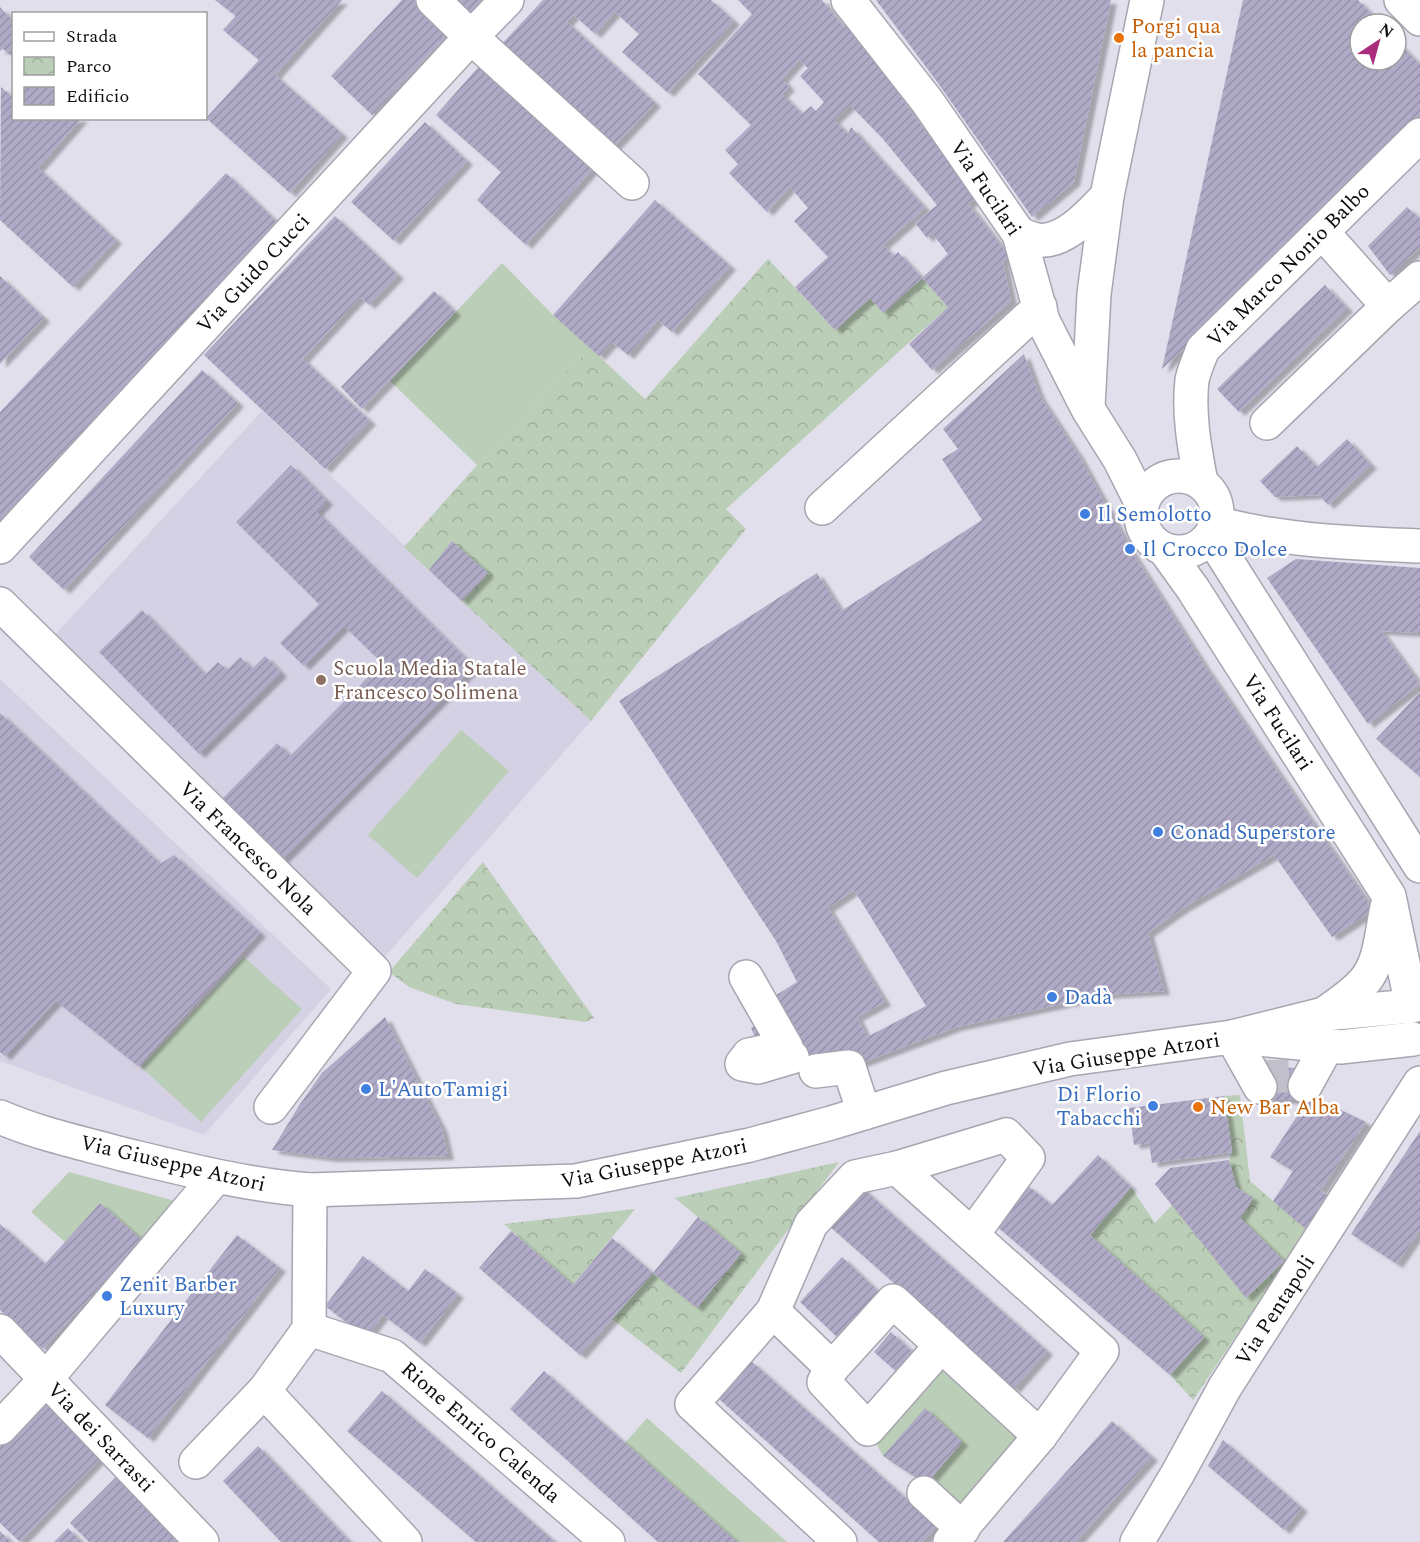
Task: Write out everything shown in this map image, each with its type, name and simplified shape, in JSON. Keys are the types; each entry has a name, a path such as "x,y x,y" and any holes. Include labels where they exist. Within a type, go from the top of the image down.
{"street":[{"path":"433,0 632,183"},
{"name":"Via Guido Cucci","path":"0,547 507,0"},
{"name":"Via Fucilari","path":"848,0 927,101 1019,234 1043,321 1088,409 1120,460 1152,492"},
{"path":"1088,409 1094,294 1107,196 1147,0"},
{"path":"1401,0 1420,19"},
{"name":"Via Marco Nonio Balbo","path":"1201,483 1193,438 1191,402 1192,378 1203,349 1420,135"},
{"path":"1019,234 1039,240 1060,235 1079,225 1107,196"},
{"path":"1322,232 1388,306"},
{"path":"1267,423 1420,278"},
{"path":"822,508 1040,307"},
{"name":"Via Fucilari","path":"1416,1002 1389,896 1193,589 1165,550 1148,536 1143,526 1141,516 1152,492 1172,477 1182,477 1201,483 1210,491 1217,512 1214,530 1420,866"},
{"path":"1165,550 1190,551 1202,545 1214,530 1338,542 1420,546"},
{"name":"Via Francesco Nola","path":"0,604 374,971 271,1107"},
{"path":"1305,1086 1325,1030 1347,998 1368,977 1375,963 1389,896"},
{"path":"746,977 786,1047 749,1055 742,1064 758,1067 804,1064 849,1067 864,1113"},
{"name":"Via Giuseppe Atzori","path":"0,1117 80,1143 216,1177 281,1188 310,1190 576,1181 750,1145 946,1088 1070,1059 1232,1037 1325,1030 1416,1002"},
{"name":"Via Giuseppe Atzori","path":"1325,1030 1340,1047 1416,1042 1406,1026 1406,1018 1416,1002"},
{"path":"1232,1037 1260,1087"},
{"name":"Via Pentapoli","path":"1137,1542 1225,1387 1420,1083"},
{"path":"840,1542 692,1404 773,1311 811,1224 855,1177 897,1168 1006,1135 1028,1158 972,1235"},
{"path":"897,1168 1102,1351 1040,1436 956,1535 924,1493"},
{"path":"0,1428 45,1380 216,1177"},
{"path":"196,1462 264,1391 309,1329 310,1190"},
{"path":"941,1346 868,1429 824,1382 832,1368 893,1301 1040,1436"},
{"path":"773,1311 832,1368"},
{"name":"Rione Enrico Calenda","path":"309,1329 392,1356 608,1542"},
{"name":"Via dei Sarrasti","path":"0,1331 202,1542"},
{"path":"264,1391 405,1542"}],"shaded area":[{"name":"Scuola Media Statale Francesco Solimena","path":"262,411 591,721 383,959 52,638"},
{"path":"0,679 331,989 204,1135 0,1061"}],"green space":[{"path":"768,259 835,330 870,298 883,313 922,278 948,307 726,509 746,529 591,721 404,547 477,465 590,348 645,399"},
{"path":"502,263 553,315 590,348 477,465 390,381"},
{"path":"461,730 509,771 417,878 368,835"},
{"path":"483,862 594,1018 586,1022 456,1004 409,987 389,972"},
{"path":"244,957 302,1009 201,1122 141,1067"},
{"path":"1240,1095 1250,1181 1307,1230 1193,1400 1170,1375 1204,1337 1090,1235 1131,1187 1155,1223 1172,1205 1247,1297 1284,1261 1240,1218 1236,1187 1229,1160 1232,1152 1224,1096"},
{"path":"839,1162 681,1373 612,1319 653,1273 697,1308 741,1253 675,1198"},
{"path":"69,1172 179,1202 142,1240 100,1203 65,1242 31,1212"},
{"path":"635,1209 573,1285 504,1224"},
{"path":"941,1346 1040,1436 963,1529 926,1484 883,1456 868,1429"},
{"path":"647,1418 787,1542 737,1542 625,1443"}],"building":[{"path":"215,0 342,0 275,75 342,134 290,193 207,119 259,60 223,30 236,16"},
{"path":"402,0 414,0 449,33 372,115 331,76"},
{"path":"453,0 486,0 470,16"},
{"path":"543,0 711,0 734,21 668,93 622,52 639,34 615,12 595,34 574,15 567,22 655,103 610,151 498,48"},
{"path":"738,0 822,0 844,28 851,21 913,115 978,197 968,204 1009,256 1003,261 1011,301 932,370 909,344 948,307 922,278 883,313 870,298 835,330 795,287 828,257 794,221 808,208 790,187 767,212 729,173 738,164 725,150 751,125 698,74 752,14","holes":["799,60 808,68 800,76 824,102 816,111 811,106 802,114 782,94 789,87 782,79","850,105 883,139 937,205 915,223 927,238 932,233 948,254 922,278 898,252 893,256 883,245 925,208 851,127 848,134 834,120"]},
{"path":"876,0 1111,0 1074,182 1032,217 938,83"},
{"path":"1243,0 1358,0 1370,12 1348,12 1348,72 1408,72 1408,52 1420,65 1420,124 1162,369"},
{"path":"0,7 12,20 12,56 3,49 0,51"},
{"path":"481,64 596,165 526,245 477,200 501,172 436,115"},
{"path":"1,87 12,96 12,120 80,120 38,168 116,240 73,287 0,220"},
{"path":"425,122 467,161 394,241 351,202"},
{"path":"226,173 276,221 177,331 48,467 54,473 0,531 0,412"},
{"path":"655,200 730,266 672,332 658,320 628,355 612,342 599,356 553,315"},
{"path":"1407,207 1420,219 1420,247 1390,275 1368,246"},
{"path":"335,216 398,275 369,305 360,297 303,359 370,421 325,469 204,355"},
{"path":"0,276 44,318 0,364"},
{"path":"1325,285 1347,308 1239,412 1217,389"},
{"path":"434,291 455,312 362,409 341,387"},
{"path":"1024,354 1039,395 1079,456 1130,549 1204,665 1373,910 1332,937 1274,855 1183,908 1148,933 1164,991 1104,995 956,1027 856,1065 810,1058 773,997 797,982 776,941 619,701 817,573 841,611 982,520 942,459 958,449 943,429","holes":["854,890 926,1006 867,1037 857,1017 885,1002 828,908"]},
{"path":"202,370 238,403 64,590 29,557"},
{"path":"1347,439 1371,465 1328,505 1319,495 1275,497 1260,481 1297,446 1317,467"},
{"path":"291,465 327,501 317,512 474,667 282,860 221,800 277,743 290,756 382,663 344,626 304,666 280,643 319,604 236,522"},
{"path":"452,541 488,573 462,601 429,570"},
{"path":"1296,559 1420,568 1420,633 1381,631 1420,684 1368,724 1267,578"},
{"path":"142,610 205,675 218,662 227,670 240,657 252,669 265,656 281,673 199,754 99,652"},
{"path":"1420,692 1420,777 1376,739"},
{"path":"0,713 160,864 174,855 260,933 138,1066 56,1001 5,1056 0,1052"},
{"name":"L'AutoTamigi","path":"385,1017 442,1129 448,1156 331,1158 272,1150 322,1073"},
{"path":"759,1023 768,1041 758,1044 751,1028"},
{"path":"1266,1067 1300,1068 1301,1100 1266,1100"},
{"path":"1224,1096 1232,1152 1152,1163 1149,1143 1134,1145 1129,1108"},
{"path":"1307,1101 1341,1110 1366,1122 1321,1190 1308,1182 1328,1196 1307,1230 1273,1201 1293,1171 1270,1157"},
{"path":"1420,1131 1420,1230 1397,1264 1351,1234"},
{"path":"1098,1155 1131,1187 1090,1235 1204,1337 1170,1375 994,1224 1027,1185 1052,1205"},
{"path":"1229,1160 1236,1187 1253,1198 1240,1218 1284,1261 1246,1298 1155,1184 1170,1168"},
{"path":"860,1186 1047,1351 1014,1389 827,1224"},
{"path":"100,1203 142,1240 43,1349 0,1310 0,1224 45,1264"},
{"path":"698,1217 741,1253 697,1308 653,1273"},
{"path":"511,1231 573,1285 612,1238 653,1273 580,1355 479,1268"},
{"path":"237,1235 280,1268 148,1438 105,1405"},
{"path":"363,1256 408,1291 425,1269 458,1294 420,1343 383,1315 366,1337 325,1306"},
{"path":"842,1257 880,1293 837,1337 800,1302"},
{"path":"891,1332 916,1355 899,1374 874,1352"},
{"path":"751,1361 937,1526 922,1542 879,1542 718,1398"},
{"path":"544,1371 737,1542 658,1542 510,1409"},
{"path":"382,1391 555,1542 476,1542 347,1431"},
{"path":"44,1400 102,1456 20,1542 0,1523 0,1447"},
{"path":"925,1408 962,1442 926,1484 883,1456"},
{"path":"1112,1421 1152,1457 1076,1542 1003,1542"},
{"path":"1223,1440 1302,1508 1284,1530 1208,1466"},
{"path":"258,1446 350,1542 281,1542 223,1481"},
{"path":"120,1473 187,1542 89,1542 70,1523"},
{"path":"68,1528 81,1542 54,1542"},
{"path":"0,1531 11,1542 0,1542"}],"tunnel":[{"path":"1256,1077 1310,1075"}],"place":[{"name":"Porgi qua la pancia","path":"1119,38"},
{"name":"Il Semolotto","path":"1085,514"},
{"name":"Il Crocco Dolce","path":"1130,549"},
{"name":"Scuola Media Statale Francesco Solimena","path":"321,680"},
{"name":"Conad Superstore","path":"1158,832"},
{"name":"Dadà","path":"1052,997"},
{"name":"L'AutoTamigi","path":"366,1089"},
{"name":"Di Florio Tabacchi","path":"1153,1106"},
{"name":"New Bar Alba","path":"1198,1107"},
{"name":"Zenit Barber Luxury","path":"107,1296"}]}
